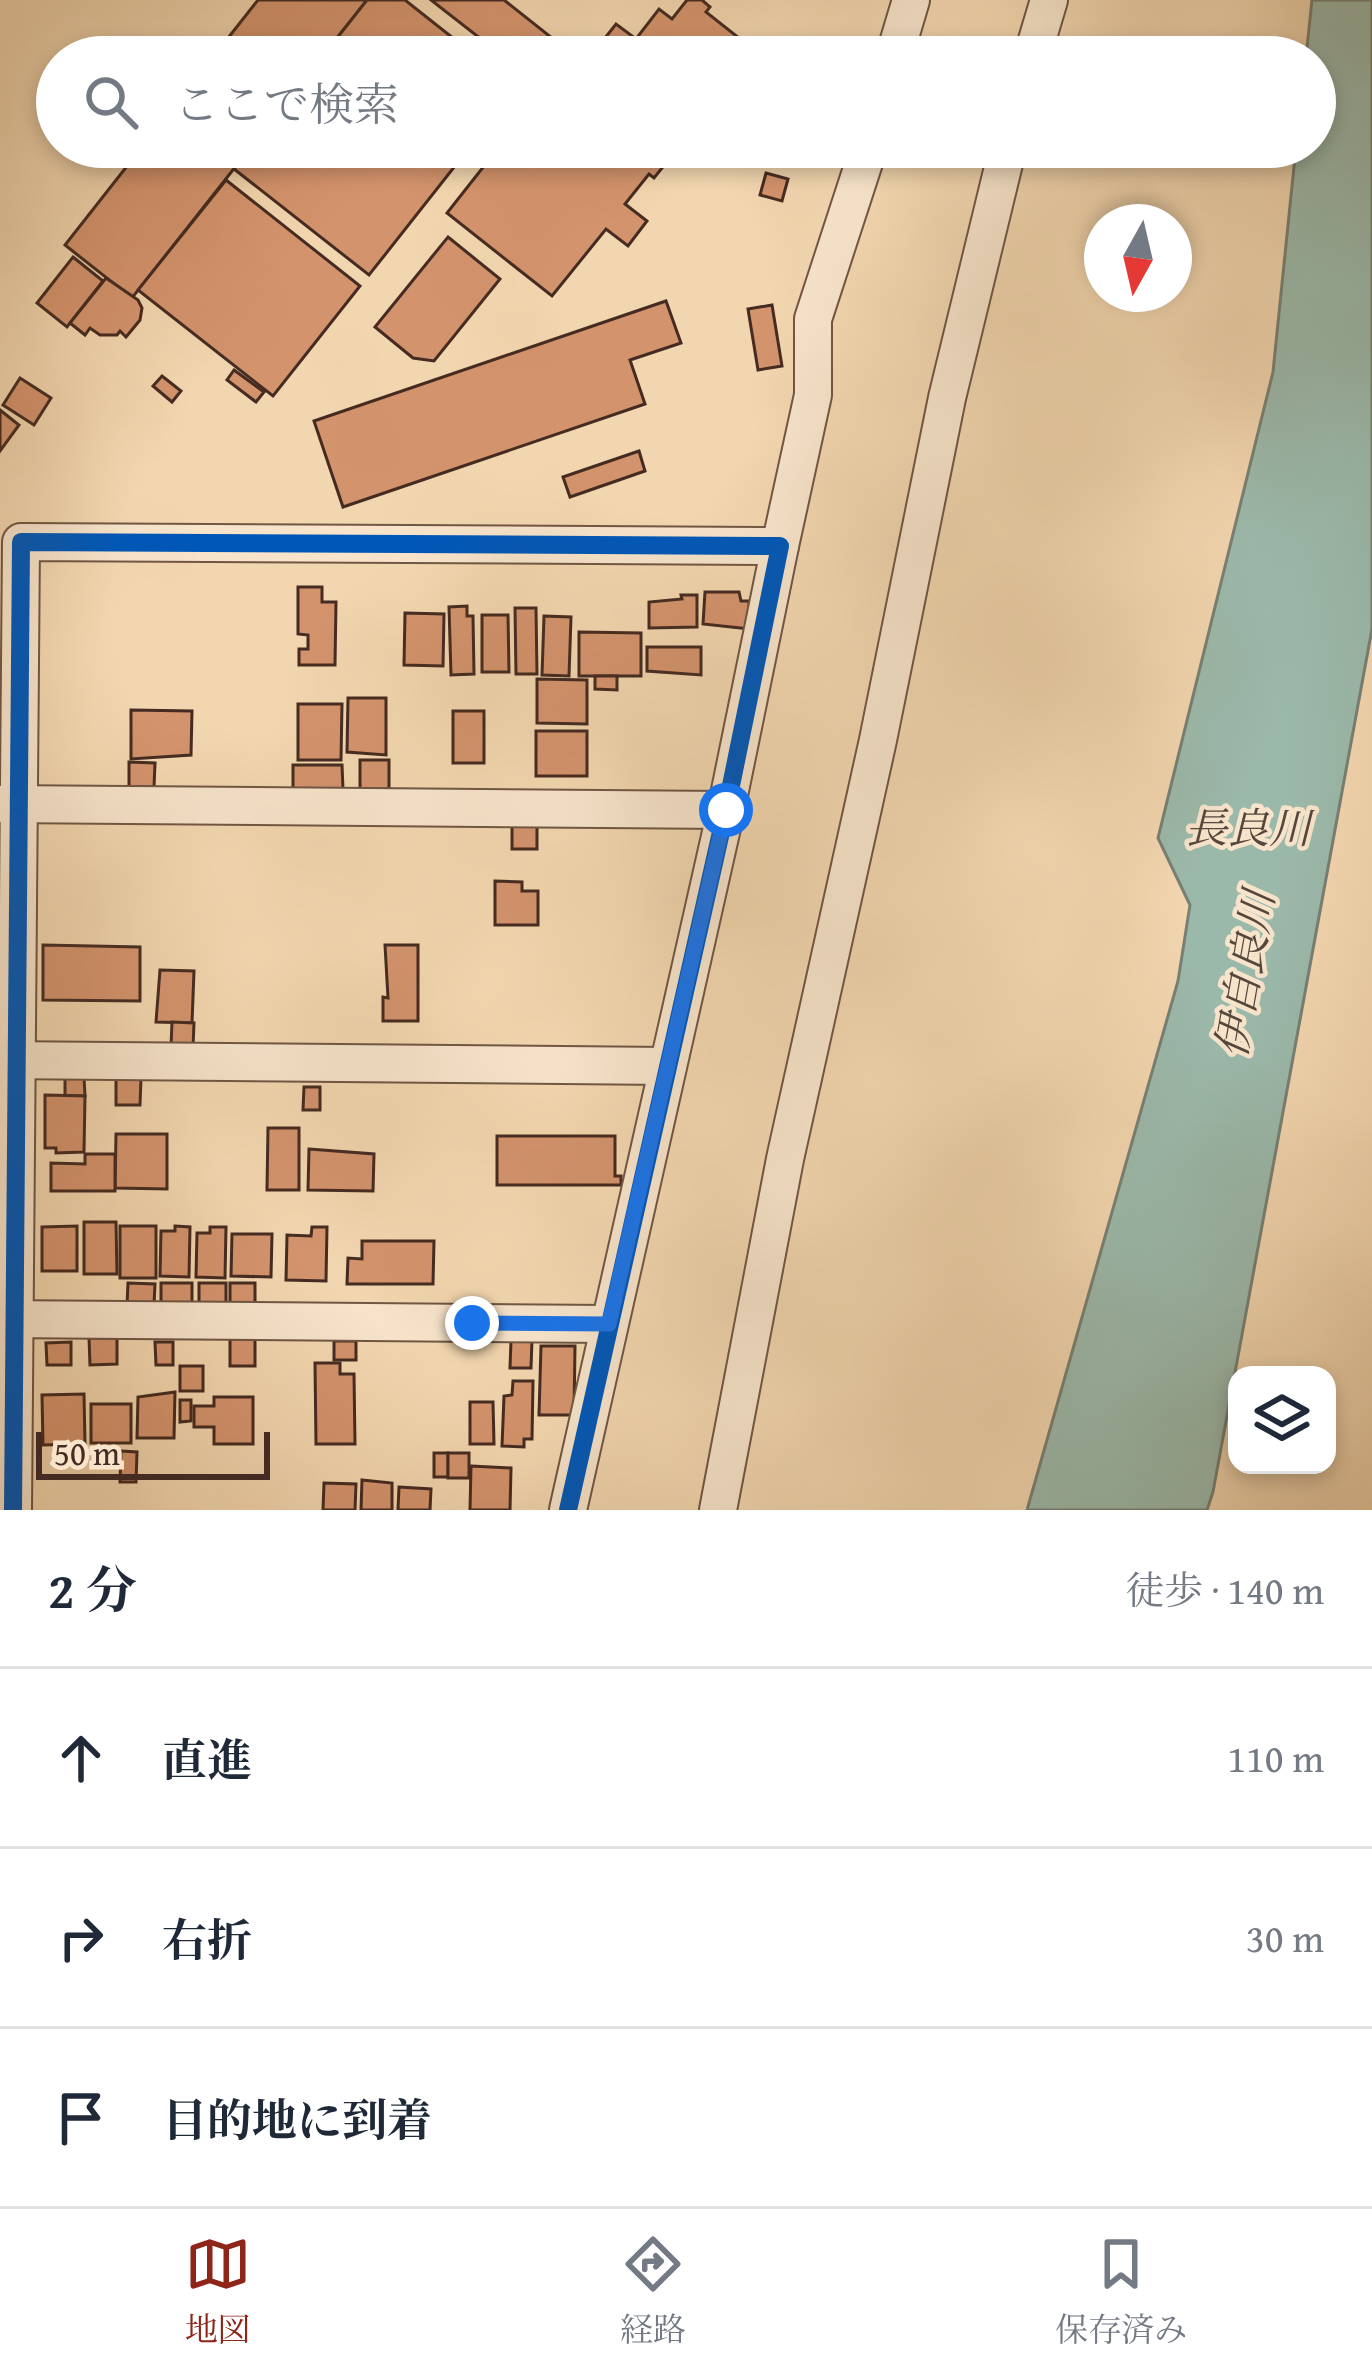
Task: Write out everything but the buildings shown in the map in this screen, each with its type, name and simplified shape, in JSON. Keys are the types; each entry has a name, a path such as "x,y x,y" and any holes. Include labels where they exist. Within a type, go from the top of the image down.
{"street":[{"path":"900,36 910,0"},
{"path":"1039,36 1049,0"},
{"path":"568,1510 726,810 813,395 813,319 862,168"},
{"path":"718,1510 785,1160 878,740 947,398 1003,168"},
{"path":"14,1510 8,1319 10,542 780,546"},
{"path":"8,804 726,810"},
{"path":"8,1060 668,1066"},
{"path":"8,1319 609,1324"}],"water":[{"name":"長良川","path":"1312,0 1372,0 1372,629 1236,1366 1228,1366 1228,1411 1213,1492 1207,1510 1027,1510 1178,981 1190,905 1158,838 1273,372 1294,168 1336,168 1336,36 1308,36"}],"cycle path":[{"path":"13,1510 21,542 780,546 726,810 568,1510"}],"route":[{"path":"472,1323 609,1324 726,810"}],"water label":[{"name":"伊自良川","path":"1244,974"}]}
